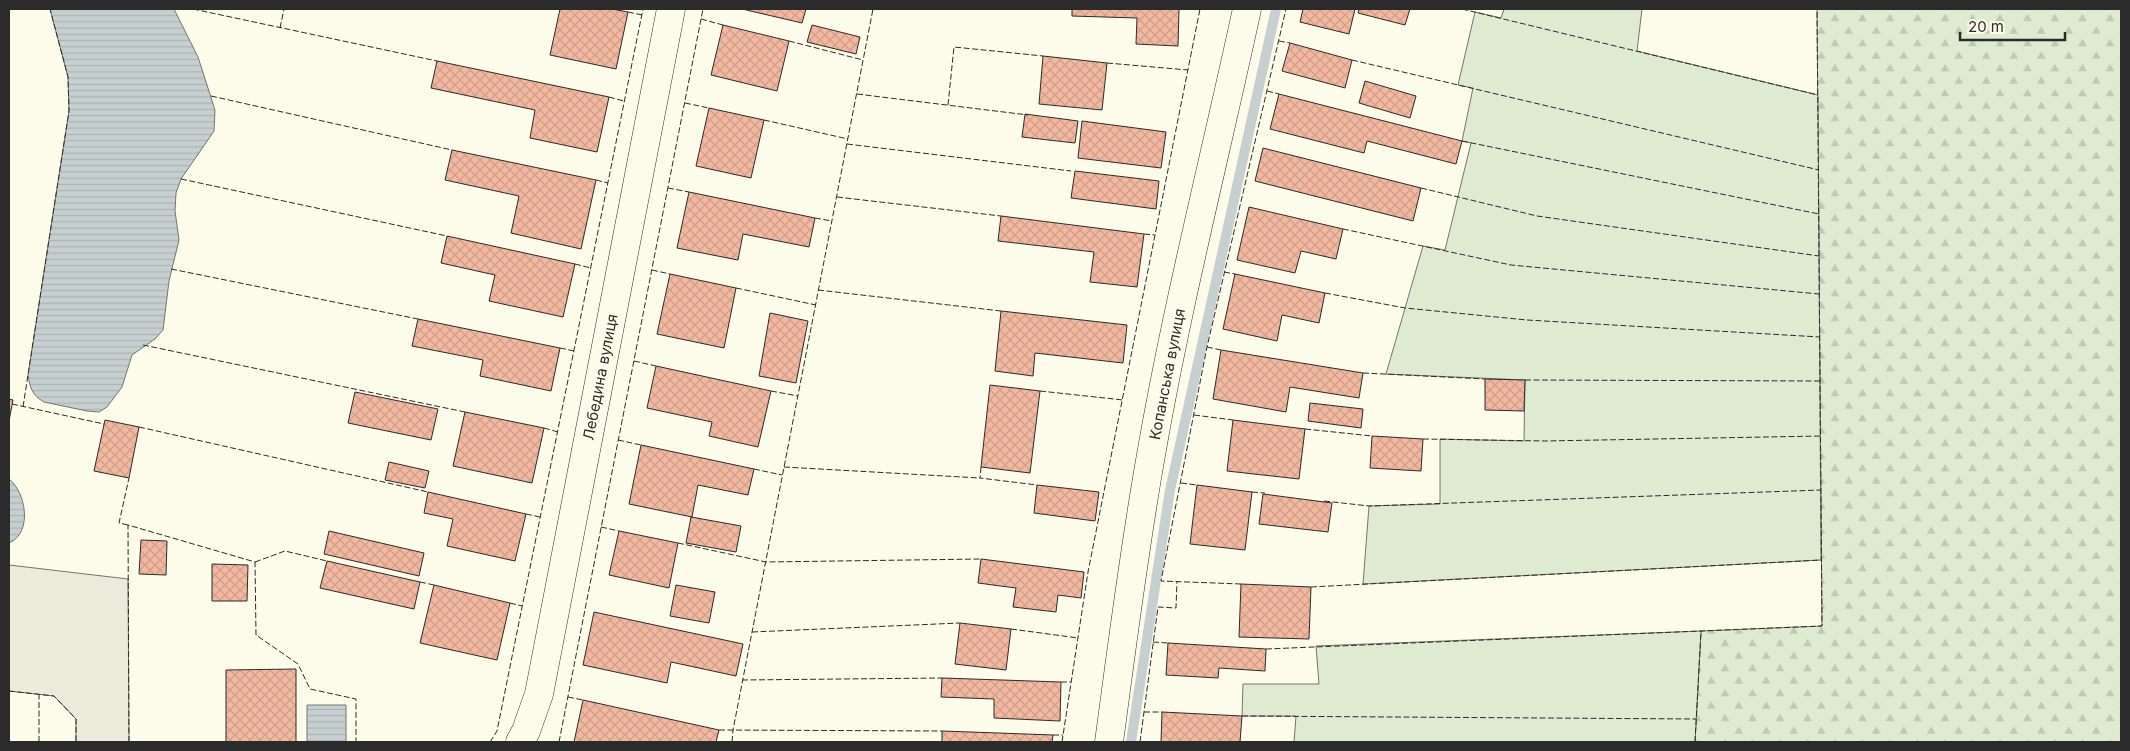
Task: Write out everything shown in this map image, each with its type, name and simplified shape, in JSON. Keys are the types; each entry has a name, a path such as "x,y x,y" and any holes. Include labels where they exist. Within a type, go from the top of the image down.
{"main road":[{"name":"Лебедина вулиця","path":"520,742 526,731 539,694 671,9"},
{"name":"Копанська вулиця","path":"1109,742 1151,454 1186,276 1216,156 1247,9"}],"green space":[{"path":"1504,9 1642,9 1637,51 1818,95 1821,560 1363,584 1369,506 1440,504 1440,439 1524,441 1525,380 1386,374 1423,246 1445,250 1471,143 1462,141 1473,88 1458,85 1475,12 1501,18"},
{"path":"1817,9 2121,9 2121,742 1695,742 1701,631 1822,626"},
{"path":"1701,631 1695,742 1294,742 1296,716 1242,716 1243,684 1319,684 1316,646"}],"shaded area":[{"path":"50,9 174,9 198,57 215,110 214,131 181,179 176,193 175,211 179,240 169,281 163,330 155,339 132,355 122,387 107,407 99,412 44,402 32,391 28,375 69,111 68,77"},
{"path":"9,479 20,493 23,502 24,522 22,531 17,538 9,543"},
{"path":"9,565 128,579 129,742 76,742 76,719 54,696 9,691"},
{"path":"307,705 346,705 346,742 307,742"}],"building":[{"path":"560,9 612,9 628,12 616,69 550,55"},
{"path":"742,9 806,9 802,23"},
{"path":"1072,9 1179,9 1178,46 1136,44 1137,18 1072,16"},
{"path":"1303,9 1355,9 1349,34 1300,22"},
{"path":"1359,9 1410,9 1405,25 1358,13"},
{"path":"723,25 789,41 777,91 711,75"},
{"path":"812,25 860,37 856,54 807,42"},
{"path":"1290,43 1352,60 1345,88 1282,71"},
{"path":"1043,56 1107,63 1102,110 1039,104"},
{"path":"437,61 609,97 597,152 530,138 535,110 431,88"},
{"path":"1365,81 1416,96 1410,118 1359,103"},
{"path":"1279,94 1462,141 1456,164 1367,141 1364,153 1270,129"},
{"path":"709,108 764,120 751,178 696,166"},
{"path":"1025,114 1078,121 1075,143 1022,137"},
{"path":"1082,121 1166,132 1161,168 1078,158"},
{"path":"1263,148 1421,188 1413,221 1255,181"},
{"path":"452,150 596,180 581,249 511,233 519,196 445,180"},
{"path":"1075,171 1159,181 1156,209 1071,198"},
{"path":"689,192 815,218 809,247 743,234 738,260 677,248"},
{"path":"1249,207 1343,229 1336,259 1301,251 1295,273 1237,260"},
{"path":"1001,216 1144,234 1137,287 1090,282 1094,252 998,241"},
{"path":"447,236 575,264 563,317 489,301 495,275 441,263"},
{"path":"670,274 736,288 724,348 657,334"},
{"path":"1235,274 1325,293 1319,323 1282,315 1277,341 1223,329"},
{"path":"1001,311 1127,325 1123,363 1035,353 1033,376 995,371"},
{"path":"770,313 808,321 796,383 759,376"},
{"path":"418,319 560,348 551,391 480,376 483,360 412,346"},
{"path":"1221,350 1363,373 1359,398 1290,387 1286,412 1213,399"},
{"path":"656,366 771,391 758,447 709,436 712,422 647,408"},
{"path":"1485,379 1525,380 1524,411 1485,410"},
{"path":"990,385 1040,391 1030,473 981,467"},
{"path":"355,392 438,409 431,440 348,423"},
{"path":"9,399 13,400 9,421"},
{"path":"1310,403 1363,409 1361,428 1308,421"},
{"path":"465,412 544,428 532,483 453,466"},
{"path":"105,420 139,427 129,478 94,471"},
{"path":"1233,420 1305,429 1299,479 1227,471"},
{"path":"1372,436 1423,439 1421,471 1370,468"},
{"path":"641,445 754,469 748,495 698,485 692,517 629,504"},
{"path":"389,462 429,471 425,488 385,480"},
{"path":"1037,485 1099,492 1095,521 1034,513"},
{"path":"1197,485 1252,492 1245,550 1190,544"},
{"path":"428,492 526,514 515,561 447,546 453,519 424,513"},
{"path":"1263,494 1332,503 1328,532 1259,524"},
{"path":"691,517 741,526 736,552 686,543"},
{"path":"329,531 424,553 419,576 324,554"},
{"path":"619,531 678,543 669,588 609,575"},
{"path":"141,540 167,541 166,575 139,574"},
{"path":"981,559 1084,572 1081,598 1058,595 1056,612 1013,607 1016,588 978,583"},
{"path":"327,561 420,582 414,609 320,588"},
{"path":"212,564 248,565 247,601 212,601"},
{"path":"1241,584 1311,587 1309,639 1239,637"},
{"path":"434,585 510,603 497,660 420,643"},
{"path":"676,585 715,592 709,623 670,616"},
{"path":"594,612 743,644 736,676 671,662 667,683 583,665"},
{"path":"960,623 1011,629 1006,670 955,664"},
{"path":"1168,643 1266,649 1265,671 1219,668 1218,678 1166,675"},
{"path":"296,669 296,742 226,742 226,670"},
{"path":"942,678 1061,682 1060,721 994,718 994,699 941,697"},
{"path":"583,700 719,730 716,742 574,742"},
{"path":"1162,712 1242,716 1240,742 1161,742"},
{"path":"942,731 1053,735 1052,742 942,742"}],"waterway":[{"path":"1131,742 1170,490 1276,9"}],"fence":[{"path":"23,407 69,111 68,77 50,9"},
{"path":"193,9 437,61"},
{"path":"280,28 284,9"},
{"path":"490,742 497,731 643,9"},
{"path":"559,742 703,9"},
{"path":"732,742 873,9"},
{"path":"1062,742 1088,572 1200,9"},
{"path":"1241,584 1161,581 1207,347 1286,9"},
{"path":"1462,9 1818,95"},
{"path":"1266,649 1822,626 1817,9"},
{"path":"628,12 642,15"},
{"path":"701,19 723,25"},
{"path":"789,41 863,60"},
{"path":"1279,41 1290,43"},
{"path":"948,105 954,47 1043,56"},
{"path":"1352,60 1819,170"},
{"path":"1107,63 1188,70"},
{"path":"1267,91 1279,94"},
{"path":"857,94 1028,115"},
{"path":"211,96 452,150"},
{"path":"609,97 624,101"},
{"path":"685,103 709,108"},
{"path":"764,120 848,139"},
{"path":"1462,141 1819,214"},
{"path":"847,144 1071,171"},
{"path":"181,179 447,236"},
{"path":"596,180 608,183"},
{"path":"668,188 689,192"},
{"path":"1421,188 1537,216 1819,256"},
{"path":"837,197 1001,216"},
{"path":"815,218 832,221"},
{"path":"1343,229 1511,265 1819,294"},
{"path":"1144,234 1155,235"},
{"path":"575,264 591,268"},
{"path":"171,269 418,319"},
{"path":"652,270 670,274"},
{"path":"1224,272 1235,274"},
{"path":"736,288 816,305"},
{"path":"818,290 1001,311"},
{"path":"1325,293 1405,308 1527,320 1820,337"},
{"path":"143,345 465,412"},
{"path":"1207,347 1221,350"},
{"path":"560,348 574,351"},
{"path":"634,361 656,366"},
{"path":"1363,373 1485,379"},
{"path":"1525,380 1820,381"},
{"path":"771,391 798,396"},
{"path":"1040,391 1123,400"},
{"path":"12,404 104,424"},
{"path":"1194,415 1233,420"},
{"path":"139,427 428,492"},
{"path":"544,428 558,432"},
{"path":"1305,429 1372,436"},
{"path":"1423,439 1545,441 1821,436"},
{"path":"618,440 641,445"},
{"path":"784,467 980,478"},
{"path":"981,467 980,478 1037,485"},
{"path":"754,469 782,475"},
{"path":"128,525 119,523 129,478"},
{"path":"1181,483 1197,485"},
{"path":"1324,501 1369,506 1821,490"},
{"path":"1252,492 1265,493"},
{"path":"526,514 540,517"},
{"path":"129,742 128,525 255,562 256,635 298,664 310,689 356,699 356,742"},
{"path":"601,527 619,531"},
{"path":"678,543 766,562 981,559"},
{"path":"255,562 285,551 327,561"},
{"path":"1311,587 1821,560"},
{"path":"1140,742 1158,607 1176,608 1177,581"},
{"path":"420,582 434,585"},
{"path":"510,603 522,606"},
{"path":"752,632 960,623"},
{"path":"1011,629 1078,638"},
{"path":"1695,742 1701,631"},
{"path":"1153,642 1168,643"},
{"path":"742,680 942,678"},
{"path":"1061,682 1071,682"},
{"path":"9,691 54,696 76,719 76,742"},
{"path":"39,695 39,742"},
{"path":"568,697 583,700"},
{"path":"1144,712 1162,712"},
{"path":"1242,716 1696,719"},
{"path":"719,730 942,731"},
{"path":"1053,735 1063,735"}]}
